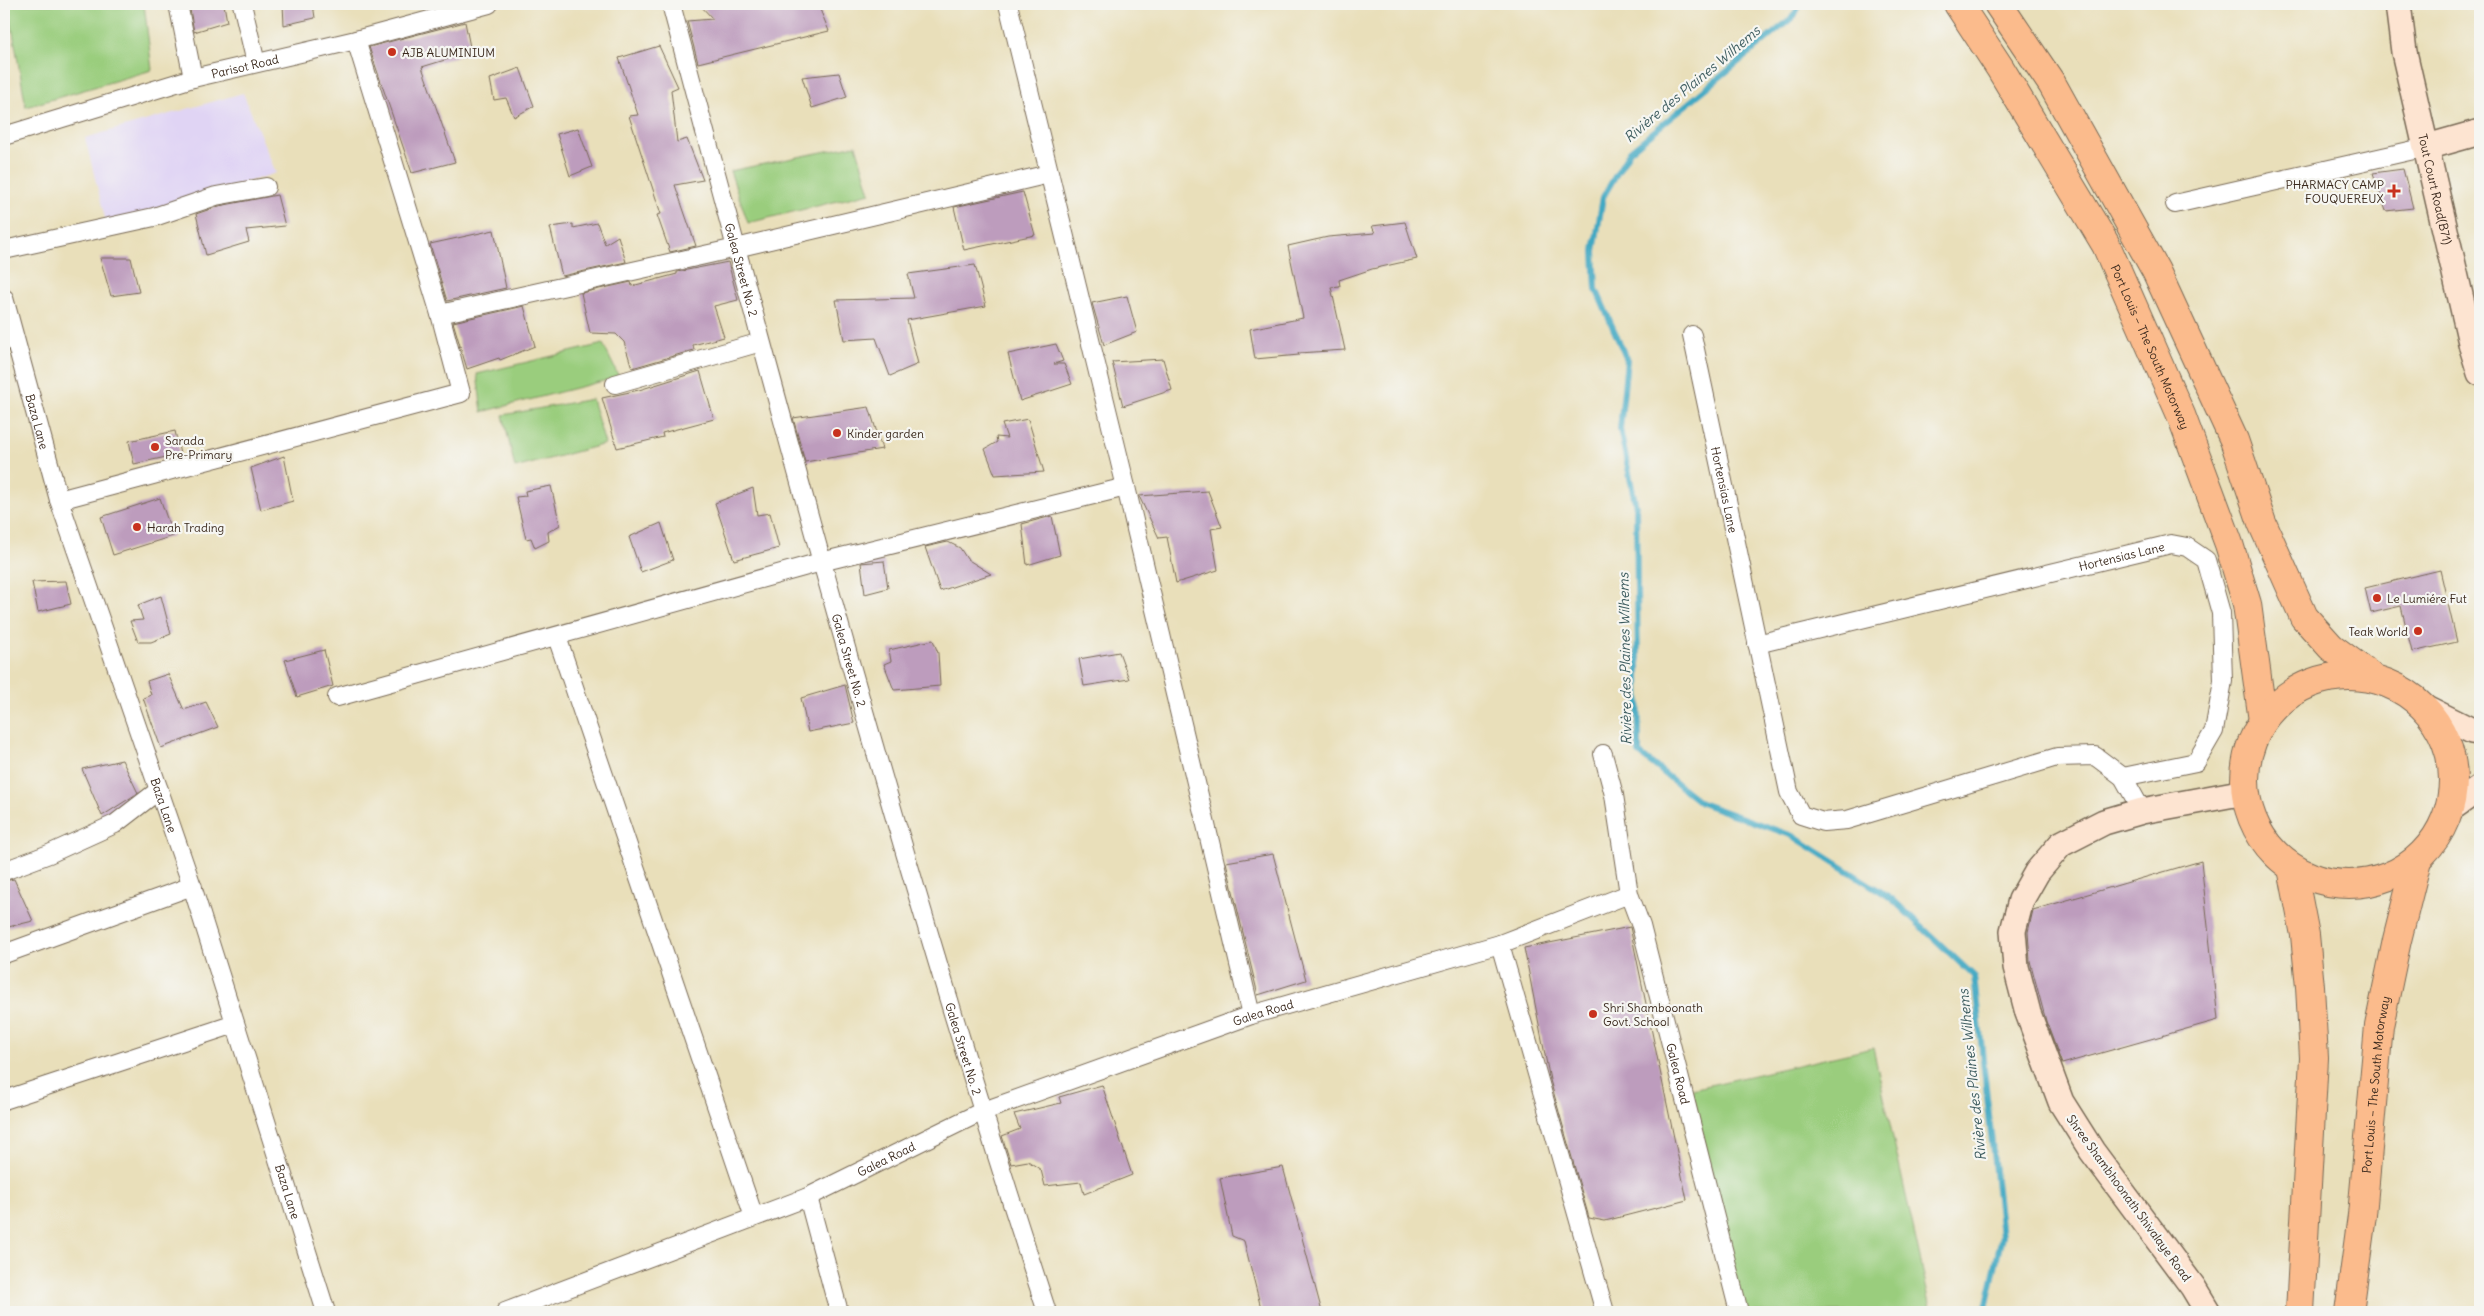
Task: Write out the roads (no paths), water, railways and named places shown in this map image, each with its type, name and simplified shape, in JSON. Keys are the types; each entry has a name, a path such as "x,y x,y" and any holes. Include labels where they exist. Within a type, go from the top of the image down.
{"highway":[{"name":"Port Louis – The South Motorway","path":"1958,4 2000,68 2106,245 2181,415 2229,544 2246,604 2262,721"},
{"path":"1998,4 2052,84 2156,271 2234,440 2262,523 2304,617 2331,647 2373,678 2400,689 2424,707 2445,737 2454,773 2450,809 2437,837 2417,860 2389,877 2356,884 2323,881 2292,868 2275,853 2260,835 2250,815 2245,792 2247,759 2251,743 2262,721 2292,692 2331,677 2373,678"},
{"name":"Port Louis – The South Motorway","path":"2349,1312 2362,1215 2379,1026 2397,940 2417,860"},
{"path":"2292,868 2305,935 2314,1058 2300,1312"}],"street":[{"path":"178,4 193,78"},
{"path":"242,4 256,63"},
{"name":"Parisot Road","path":"4,136 193,78 356,40 442,10 489,4"},
{"name":"Galea Street No. 2","path":"671,4 821,562 981,1112 1047,1312"},
{"path":"1008,4 1126,487 1251,1015"},
{"name":"Tout Court Road(B71)","path":"2398,4 2404,52 2476,346 2480,373"},
{"path":"59,500 461,393 440,314 356,40"},
{"path":"2175,204 2428,147 2480,132"},
{"path":"440,314 736,248 1049,174"},
{"path":"4,250 154,217 216,196 266,187"},
{"name":"Baza Lane","path":"4,298 59,500 193,886 326,1312"},
{"name":"Hortensias Lane","path":"1692,335 1789,792 1801,815 1823,822 1847,820 2057,757 2095,756 2123,777 2142,811"},
{"path":"615,384 761,342"},
{"path":"337,697 821,562 1126,487"},
{"name":"Hortensias Lane","path":"1757,644 2170,544 2187,547 2206,560 2221,613 2223,681 2214,731 2196,762 2123,777"},
{"path":"557,637 754,1217"},
{"path":"2424,707 2480,732"},
{"path":"1603,754 1614,795 1629,894"},
{"path":"2450,809 2480,788"},
{"path":"4,871 49,854 115,824 159,790"},
{"name":"Shree Shambhoonath Shivalaye Road","path":"2208,1312 2193,1287 2092,1151 2061,1102 2028,1013 2016,967 2013,931 2021,900 2037,872 2061,844 2104,822 2142,811 2245,792"},
{"path":"4,954 193,886"},
{"name":"Galea Road","path":"505,1312 808,1197 981,1112 1251,1015 1500,944 1629,894 1641,926 1739,1312"},
{"path":"1500,944 1605,1312"},
{"path":"4,1100 236,1024"},
{"path":"808,1197 839,1312"}],"waterway":[{"name":"Rivière des Plaines Wilhems","path":"1801,4 1792,18 1630,151 1603,197 1594,251 1596,289 1627,360 1620,429 1636,507 1639,753 1701,803 1793,836 1891,898 1974,976 2002,1236 1985,1312"}],"place":[{"name":"AJB ALUMINIUM","path":"392,52"},
{"name":"PHARMACY CAMP FOUQUEREUX","path":"2394,191"},
{"name":"Kinder garden","path":"837,433"},
{"name":"Sarada Pre-Primary","path":"155,447"},
{"name":"Harah Trading","path":"137,527"},
{"name":"Le Lumiére Fut","path":"2377,598"},
{"name":"Teak World","path":"2418,631"},
{"name":"Shri Shamboonath Govt. School","path":"1593,1014"}]}
